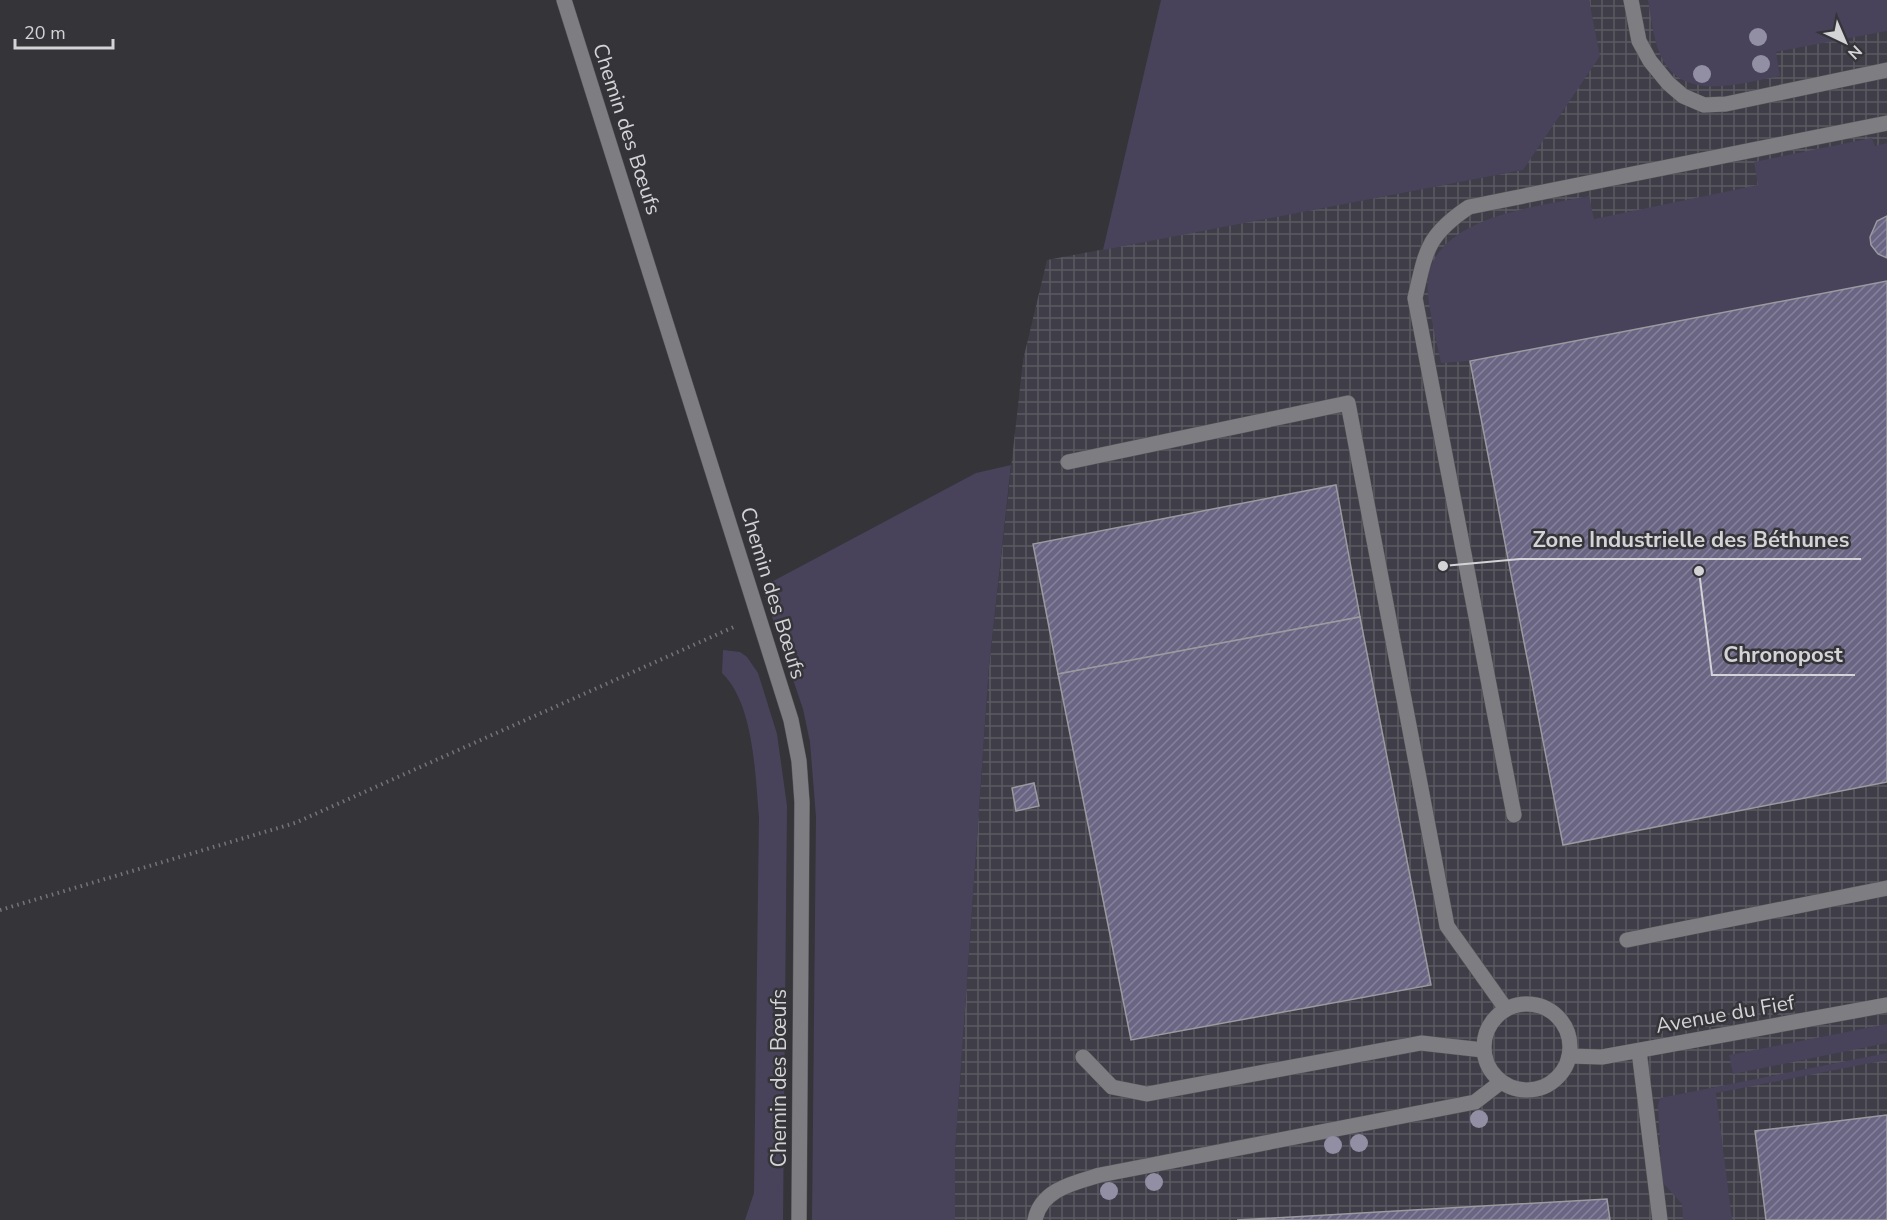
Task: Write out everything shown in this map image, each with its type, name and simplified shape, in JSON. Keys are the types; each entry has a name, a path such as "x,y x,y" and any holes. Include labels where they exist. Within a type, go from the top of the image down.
{"street":[{"name":"Chemin des Bœufs","path":"564,0 759,616 791,720 800,761 802,802 800,1220"},
{"path":"1631,0 1639,41 1650,61 1683,96 1704,105 1726,104 1887,70"},
{"path":"1514,815 1415,298 1425,255 1443,225 1469,207 1887,123"},
{"path":"1068,462 1348,403 1447,926 1506,1009"},
{"path":"1628,940 1887,888"},
{"path":"1530,1004 1553,1012 1568,1032 1569,1056 1558,1077 1536,1089 1512,1088 1492,1073 1483,1050 1488,1026 1506,1009 1530,1004"},
{"name":"Avenue du Fief","path":"1569,1056 1602,1057 1887,1005"},
{"path":"1083,1057 1112,1087 1147,1094 1421,1043 1483,1050"},
{"path":"1639,1051 1660,1220"},
{"path":"1035,1220 1041,1202 1069,1184 1100,1175 1475,1102 1501,1082"}],"path":[{"path":"0,910 295,823 759,616"}],"shaded area":[{"path":"1161,0 1589,0 1600,56 1523,170 1103,250"},
{"path":"1589,0 1887,0 1887,1220 955,1220 955,1152 989,667 1023,360 1047,260 1522,170 1599,56"},
{"path":"1648,0 1887,0 1887,31 1776,52 1780,76 1730,85 1697,85 1682,80 1670,70 1660,54"},
{"path":"1872,138 1875,146 1887,143 1887,216 1877,221 1872,232 1871,243 1877,252 1887,258 1887,281 1470,361 1441,363 1429,304 1429,272 1438,253 1454,237 1474,226 1522,209 1589,196 1594,219 1758,185 1754,162"},
{"path":"1011,465 989,667 955,1152 955,1220 812,1220 816,817 810,742 803,709 762,587 976,473"},
{"path":"723,650 740,652 747,657 758,673 777,734 787,806 783,1220 745,1220 754,1193 759,817 754,760 747,721 733,686 722,673"},
{"path":"1887,1024 1887,1043 1733,1074 1729,1055"},
{"path":"1887,1053 1887,1060 1716,1093 1732,1220 1683,1220 1682,1204 1662,1182 1658,1105 1660,1098"}],"building":[{"path":"1887,216 1887,258 1878,254 1871,245 1870,237 1877,221"},
{"path":"1887,281 1887,782 1563,845 1470,361"},
{"path":"1336,485 1360,617 1058,674 1033,544"},
{"path":"1360,617 1431,985 1131,1040 1058,674"},
{"path":"1034,783 1039,806 1016,811 1012,788"},
{"path":"1887,1115 1887,1220 1766,1220 1755,1131"},
{"path":"1607,1199 1610,1220 1237,1220"}],"place":[{"name":"Zone Industrielle des Béthunes","path":"1443,566"},
{"name":"Chronopost","path":"1699,571"}]}
